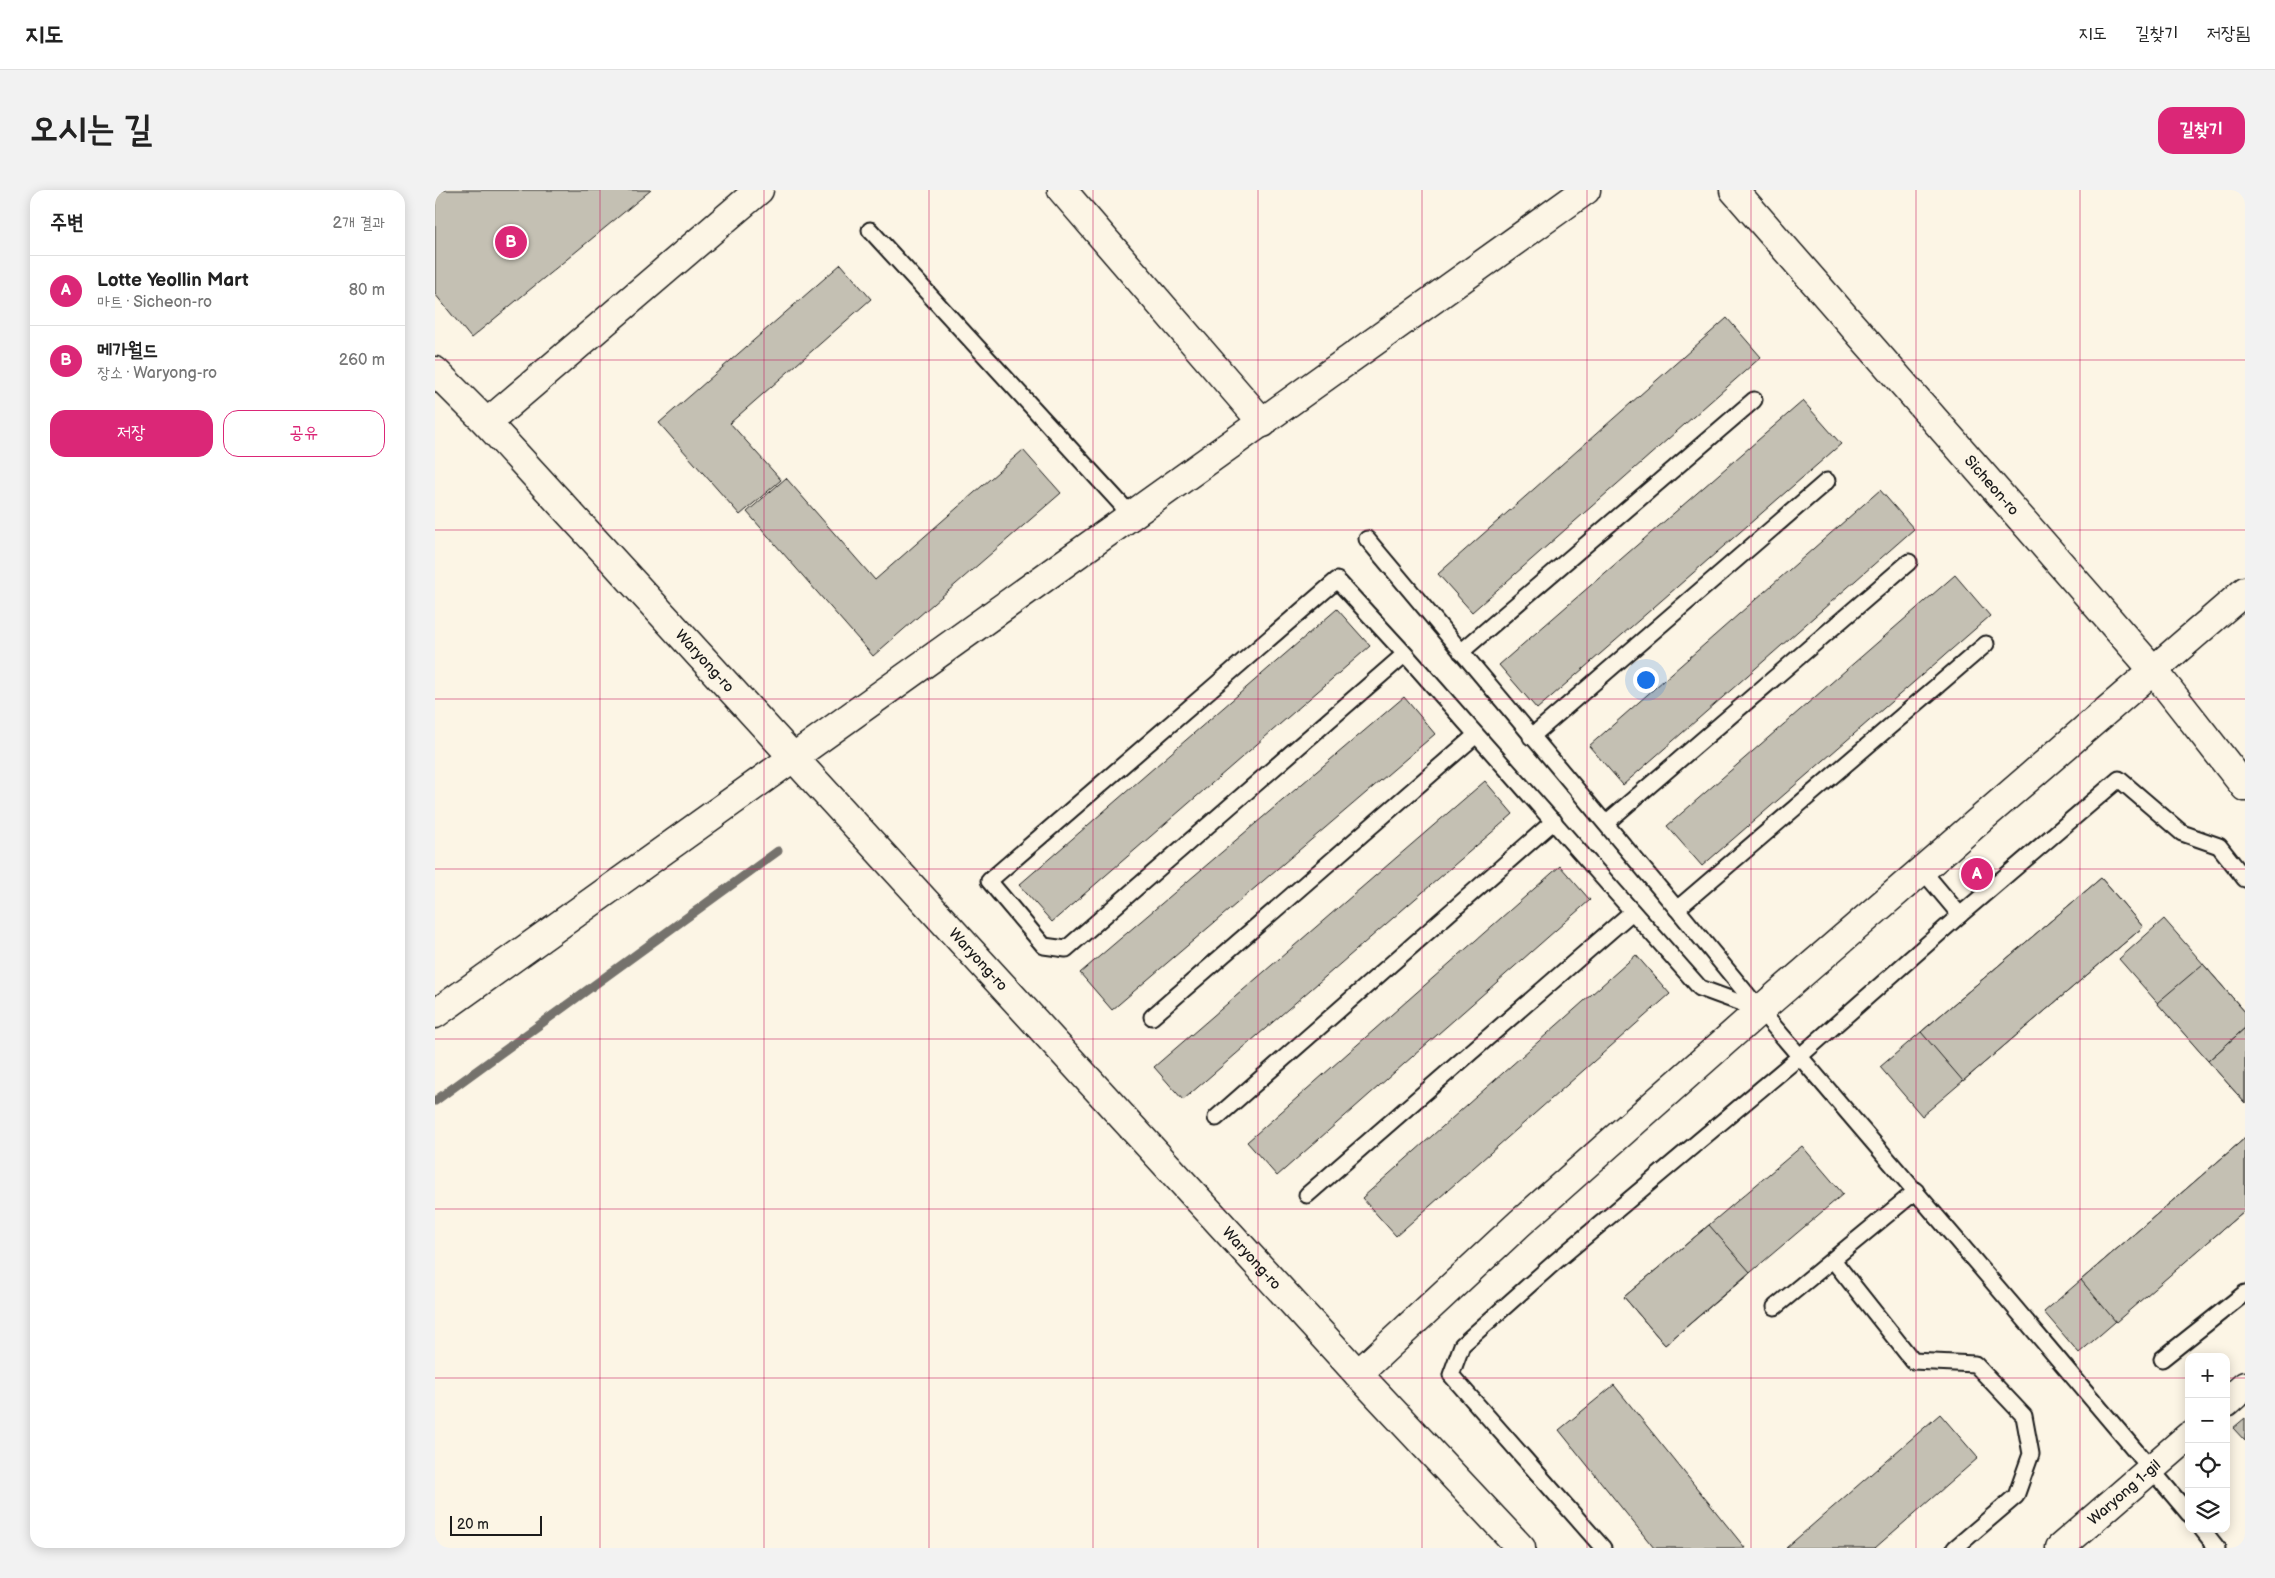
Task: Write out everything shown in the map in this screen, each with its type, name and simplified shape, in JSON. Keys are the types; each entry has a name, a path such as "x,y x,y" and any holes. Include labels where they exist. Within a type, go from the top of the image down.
{"street":[{"path":"487,423 759,190"},
{"path":"1062,190 1263,423"},
{"path":"435,1014 1586,190"},
{"name":"Sicheon-ro","path":"1734,190 2154,671 2245,787"},
{"name":"Waryong-ro","path":"435,371 487,423 1358,1374 1521,1548"},
{"path":"1358,1374 1520,1222 1760,1010 2245,591"},
{"path":"2230,1399 2245,1386"},
{"name":"Waryong 1-gil","path":"2060,1548 2185,1439"}],"lane":[{"path":"870,230 1132,516"},
{"path":"1461,652 1754,400"},
{"path":"1531,736 1827,481"},
{"path":"1367,539 1606,823 1799,1057 2185,1509"},
{"path":"1606,823 1909,562"},
{"path":"1405,654 1066,949 1044,946 989,882 1337,580 1405,654 1554,821 1700,988 1760,1010"},
{"path":"1677,909 1986,644"},
{"path":"1152,1017 1476,735"},
{"path":"1603,1548 1451,1375 1462,1345 1555,1262 1799,1057 1960,915 2119,779 2182,832 2219,846 2245,879"},
{"path":"1217,1118 1554,821"},
{"path":"1923,871 1960,915"},
{"path":"1307,1195 1632,912"},
{"path":"1775,1308 1916,1192"},
{"path":"1833,1260 1913,1361 1975,1364 2024,1416 2031,1454 2016,1496 1955,1548"},
{"path":"2161,1359 2245,1293"},
{"path":"2205,1533 2217,1548"}],"building":[{"path":"435,190 651,190 471,338 435,294"},
{"path":"841,264 871,299 730,423 781,480 740,515 659,423"},
{"path":"1727,318 1761,357 1472,612 1438,574"},
{"path":"1803,401 1841,444 1537,709 1499,665"},
{"path":"1023,450 1061,493 873,656 747,512 786,478 875,580"},
{"path":"1880,490 1914,529 1623,785 1589,746"},
{"path":"1955,575 1990,616 1702,866 1667,826"},
{"path":"1337,609 1370,646 1052,922 1019,885"},
{"path":"1404,697 1435,734 1112,1010 1080,973"},
{"path":"1485,781 1513,814 1183,1100 1154,1067"},
{"path":"1560,866 1590,900 1277,1176 1247,1142"},
{"path":"2101,878 2143,927 1922,1116 1880,1067"},
{"path":"2101,878 2143,927 1963,1081 1921,1032"},
{"path":"2164,919 2245,1012 2245,1103 2119,959"},
{"path":"1636,955 1670,994 1396,1236 1362,1198"},
{"path":"2203,964 2245,1012 2245,1028 2208,1061 2157,1003"},
{"path":"2245,1028 2245,1103 2208,1061"},
{"path":"2245,1138 2245,1210 2079,1353 2044,1312"},
{"path":"2245,1138 2245,1210 2116,1322 2081,1280"},
{"path":"1802,1146 1843,1194 1665,1345 1624,1297"},
{"path":"1709,1225 1750,1272 1665,1345 1624,1297"},
{"path":"1614,1385 1745,1548 1654,1548 1559,1430"},
{"path":"1940,1414 1978,1458 1875,1548 1786,1548"},
{"path":"2245,1418 2245,1441 2233,1428"}],"waterway":[{"path":"435,1101 778,851"}],"place":[{"name":"메가월드","path":"511,242"},
{"name":"Lotte Yeollin Mart","path":"1977,874"}]}
